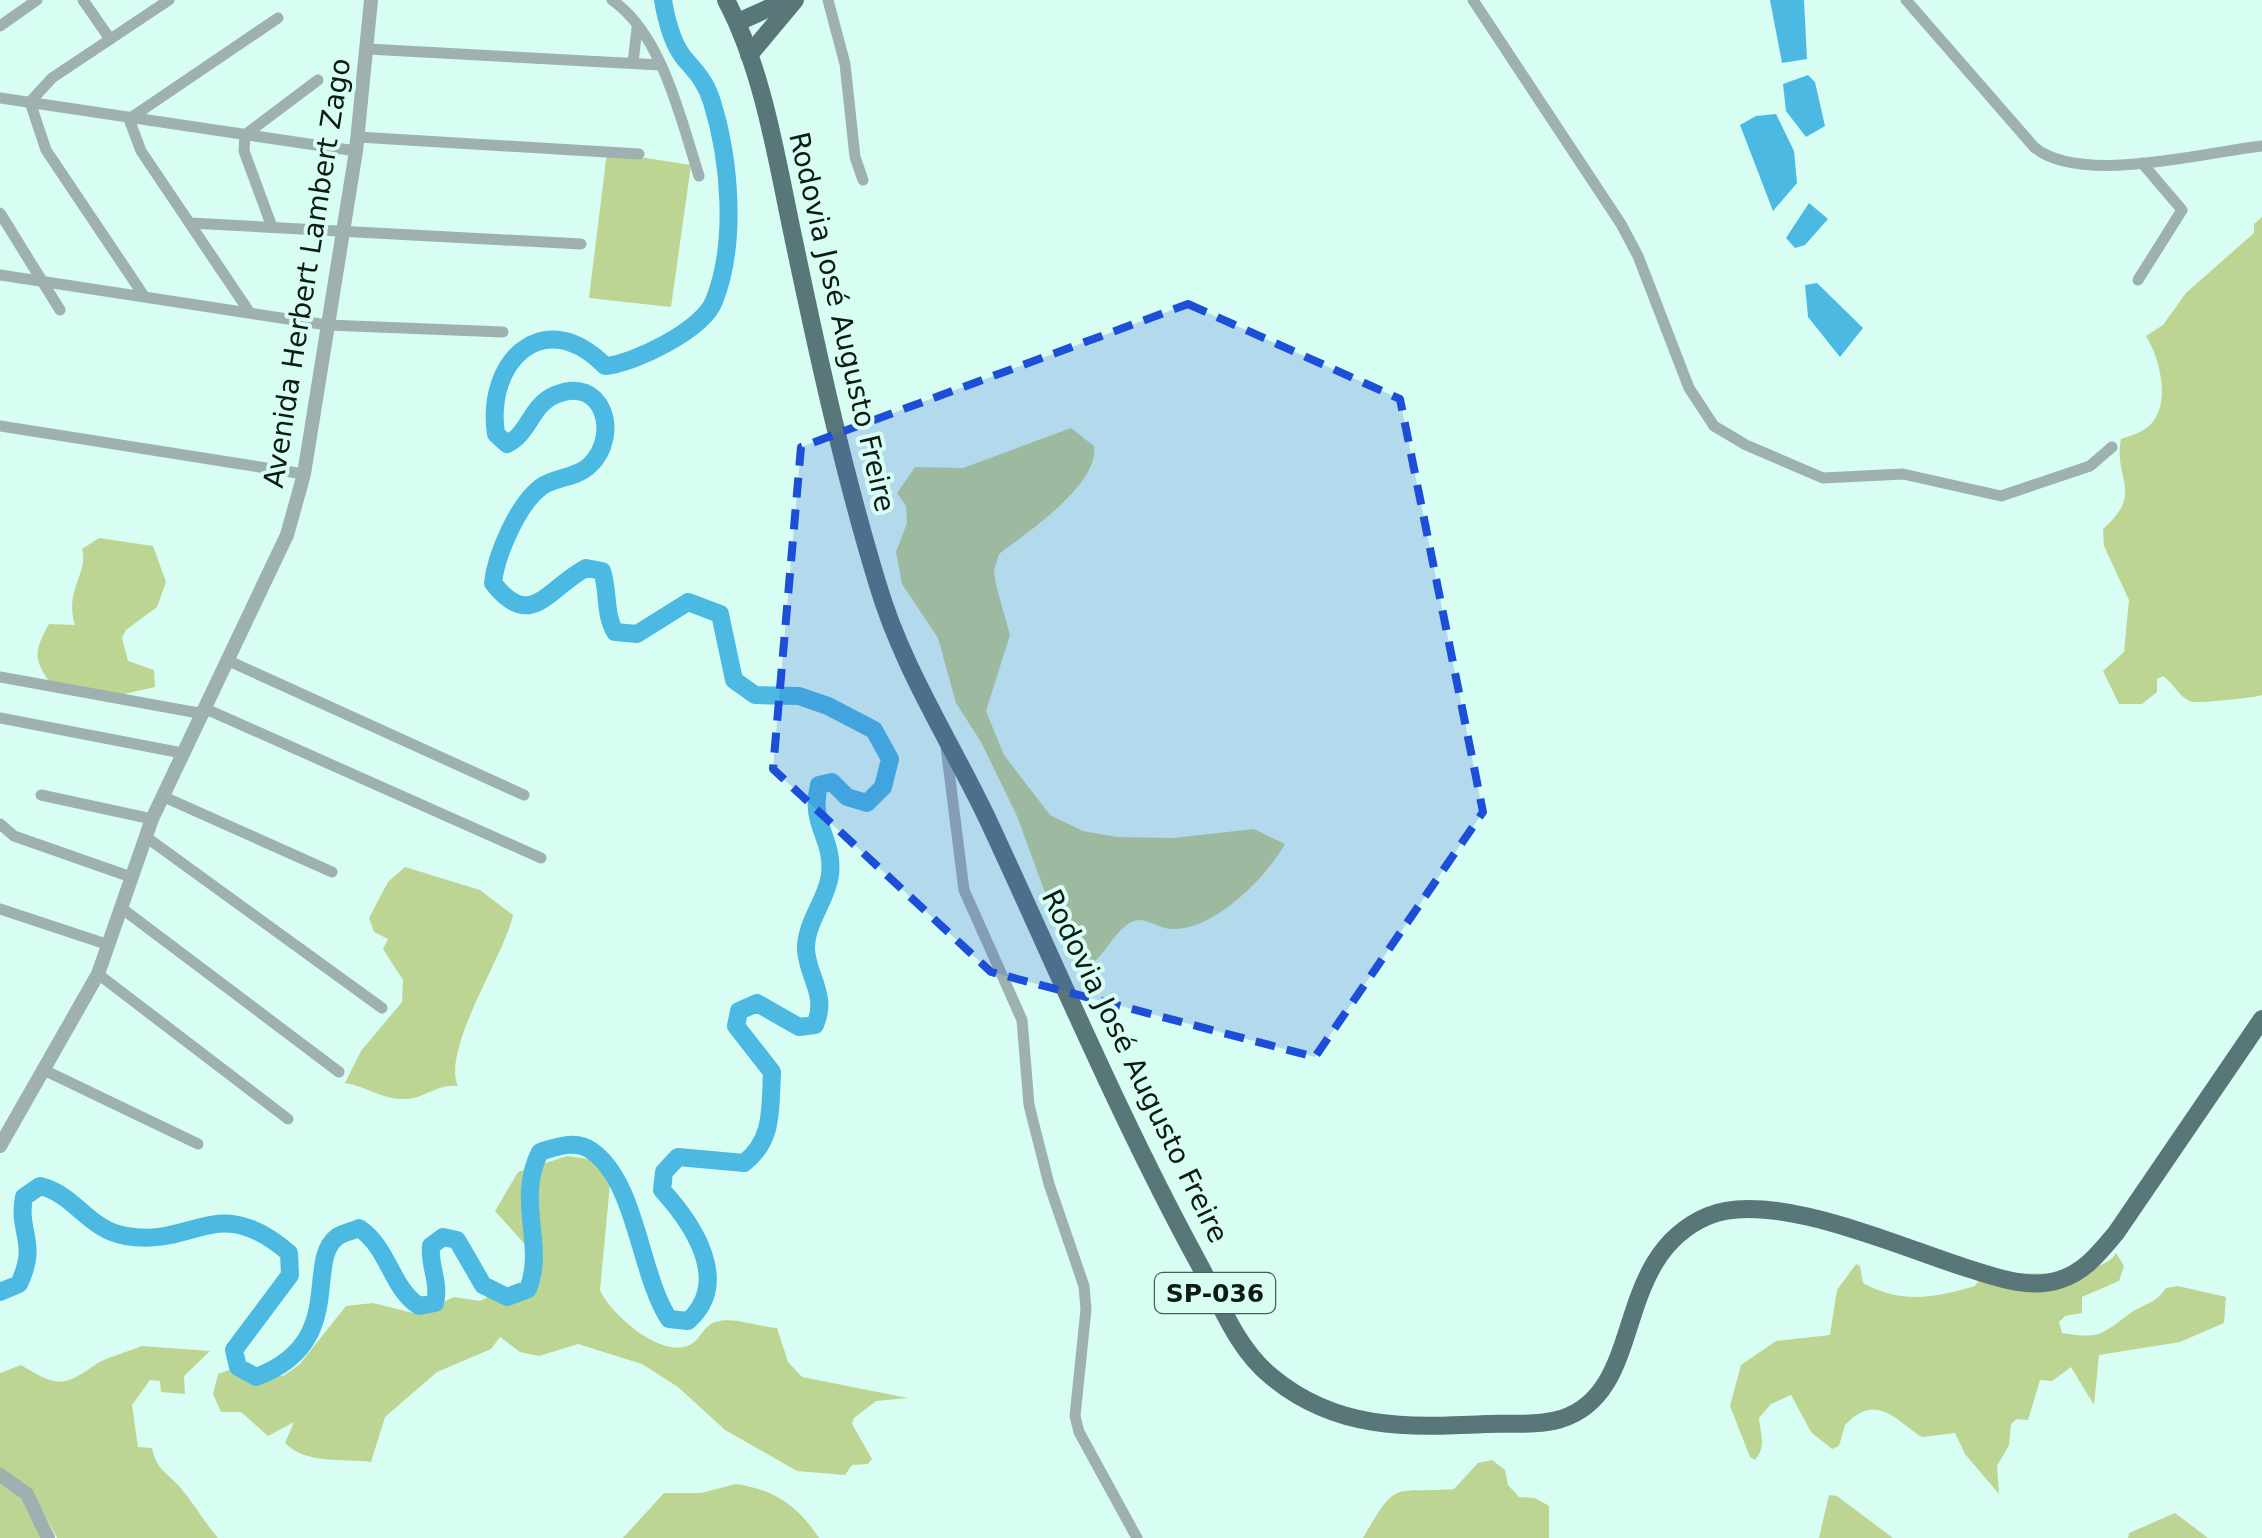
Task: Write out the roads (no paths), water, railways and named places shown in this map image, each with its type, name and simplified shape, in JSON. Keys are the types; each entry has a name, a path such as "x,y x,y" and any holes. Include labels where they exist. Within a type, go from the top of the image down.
{"main road":[{"name":"Rodovia José Augusto Freire","path":"726,0 749,55 818,356 877,584 914,680 946,733 1140,1148 1237,1338 1266,1373 1287,1389 1321,1408 1367,1425 1534,1424 1581,1410 1610,1378 1646,1273 1660,1248 1698,1220 1722,1210 1750,1206 1792,1212 1995,1277 2038,1284 2059,1280 2094,1260 2116,1233 2262,1019"},
{"path":"738,22 791,0"},
{"path":"749,55 791,0"}],"street":[{"path":"0,26 37,0"},
{"path":"83,0 110,39"},
{"path":"30,102 52,78 169,0"},
{"name":"Avenida Herbert Lambert Zago","path":"0,1146 98,974 162,796 275,569 304,474 357,144 371,0"},
{"path":"612,0 630,14 660,65 674,94 699,176"},
{"path":"828,0 846,64 854,156 863,180"},
{"path":"1473,0 1621,224 1689,388 1722,433 1822,478 1902,474 2001,496 2090,466 2112,446"},
{"path":"1906,0 2042,154 2119,166 2262,146"},
{"path":"129,119 278,18"},
{"path":"633,63 637,28"},
{"path":"368,50 660,65"},
{"path":"272,227 244,151 245,135 318,80"},
{"path":"0,98 245,135 357,144 639,154"},
{"path":"30,102 46,150 144,296"},
{"path":"129,119 141,151 248,310"},
{"path":"2138,280 2182,210 2142,163"},
{"path":"0,213 60,310"},
{"path":"190,223 581,244"},
{"path":"0,276 248,310 327,326 504,332"},
{"path":"0,426 304,474"},
{"path":"229,661 524,794"},
{"path":"0,677 205,711 540,858"},
{"path":"0,718 182,753"},
{"path":"946,733 948,791 964,890 1022,1020 1029,1105 1049,1184 1084,1286 1086,1309 1075,1416 1137,1538"},
{"path":"41,795 152,819"},
{"path":"162,796 332,872"},
{"path":"0,824 14,836 131,876"},
{"path":"146,838 382,1008"},
{"path":"120,906 339,1072"},
{"path":"0,909 109,945"},
{"path":"98,974 288,1119"},
{"path":"46,1071 198,1144"},
{"path":"0,1474 27,1494 48,1538"}],"water":[{"path":"1770,0 1804,0 1807,59 1782,63"},
{"path":"1808,75 1815,82 1825,126 1806,137 1786,111 1783,84"},
{"path":"1776,114 1794,151 1797,183 1773,211 1740,125 1756,116"},
{"path":"1809,203 1828,219 1805,245 1795,248 1786,238"},
{"path":"1817,283 1863,328 1840,357 1808,317 1805,285"}],"waterway":[{"path":"0,1292 19,1284 25,1270 28,1248 24,1197 40,1186 63,1196 101,1227 126,1236 150,1238 206,1226 243,1226 289,1253 290,1275 234,1350 238,1367 256,1377 285,1362 303,1344 319,1304 328,1249 337,1237 359,1228 377,1246 402,1289 419,1306 435,1303 431,1246 443,1237 457,1240 483,1285 507,1297 528,1289 534,1256 530,1206 533,1170 540,1152 573,1145 592,1151 619,1184 669,1319 688,1321 701,1306 707,1289 703,1254 685,1219 662,1190 664,1172 678,1157 744,1163 761,1144 769,1122 772,1072 736,1026 739,1011 757,1003 799,1027 815,1025 819,1005 806,950 812,921 830,875 829,851 817,811 819,785 832,782 847,797 867,803 883,787 890,759 874,730 828,706 799,696 755,695 734,680 720,614 688,602 637,634 615,632 602,571 586,568 529,605 506,597 493,583 503,545 524,505 541,487 590,465 604,438 602,411 595,400 572,391 547,400 507,444 496,434 495,408 500,384 510,364 524,349 541,341 561,340 582,348 605,366 632,359 666,344 696,323 714,301 721,278 728,202 718,125 707,89 676,45 663,0"}]}
